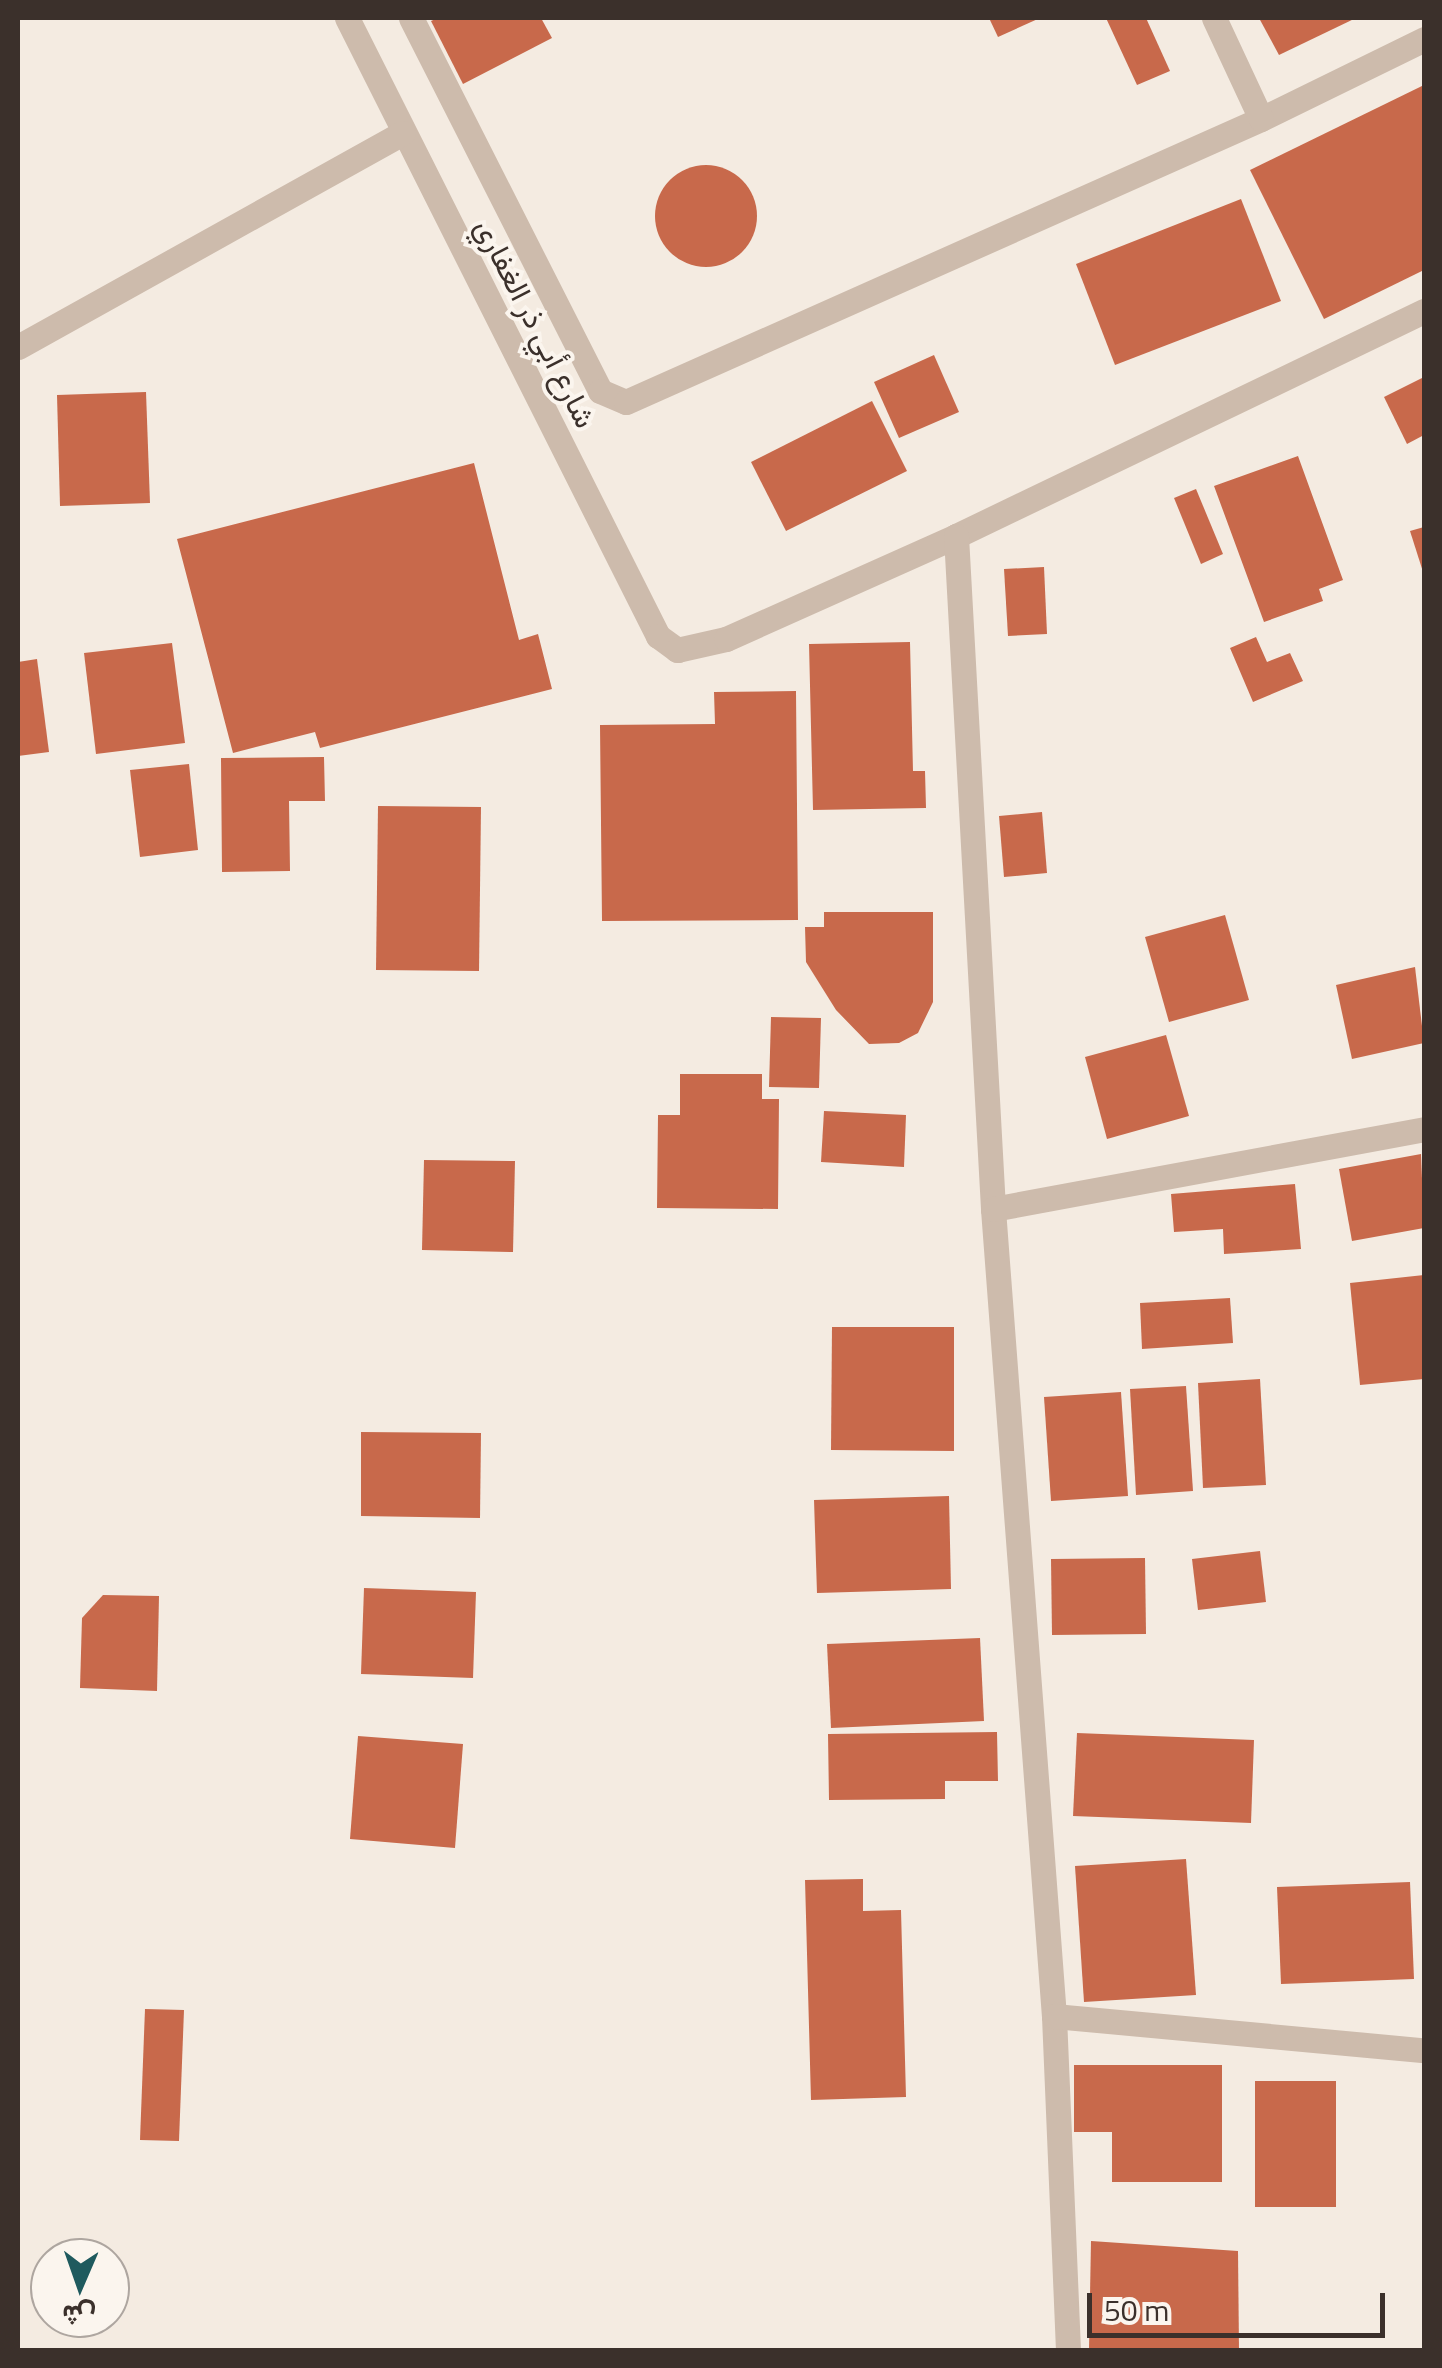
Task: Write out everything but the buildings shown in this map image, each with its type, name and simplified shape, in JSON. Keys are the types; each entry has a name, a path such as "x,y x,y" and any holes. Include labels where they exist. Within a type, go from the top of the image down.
{"street":[{"name":"شارع أبي ذر الغفاري","path":"347,18 658,636 677,650 726,639 956,536"},
{"path":"411,18 600,390 626,402 1261,120 1424,39"},
{"path":"1214,18 1261,120"},
{"path":"18,347 403,133"},
{"path":"1068,2350 1054,2016 993,1209 956,536 1424,311"},
{"path":"993,1209 1424,1129"},
{"path":"1054,2016 1424,2050"}]}
